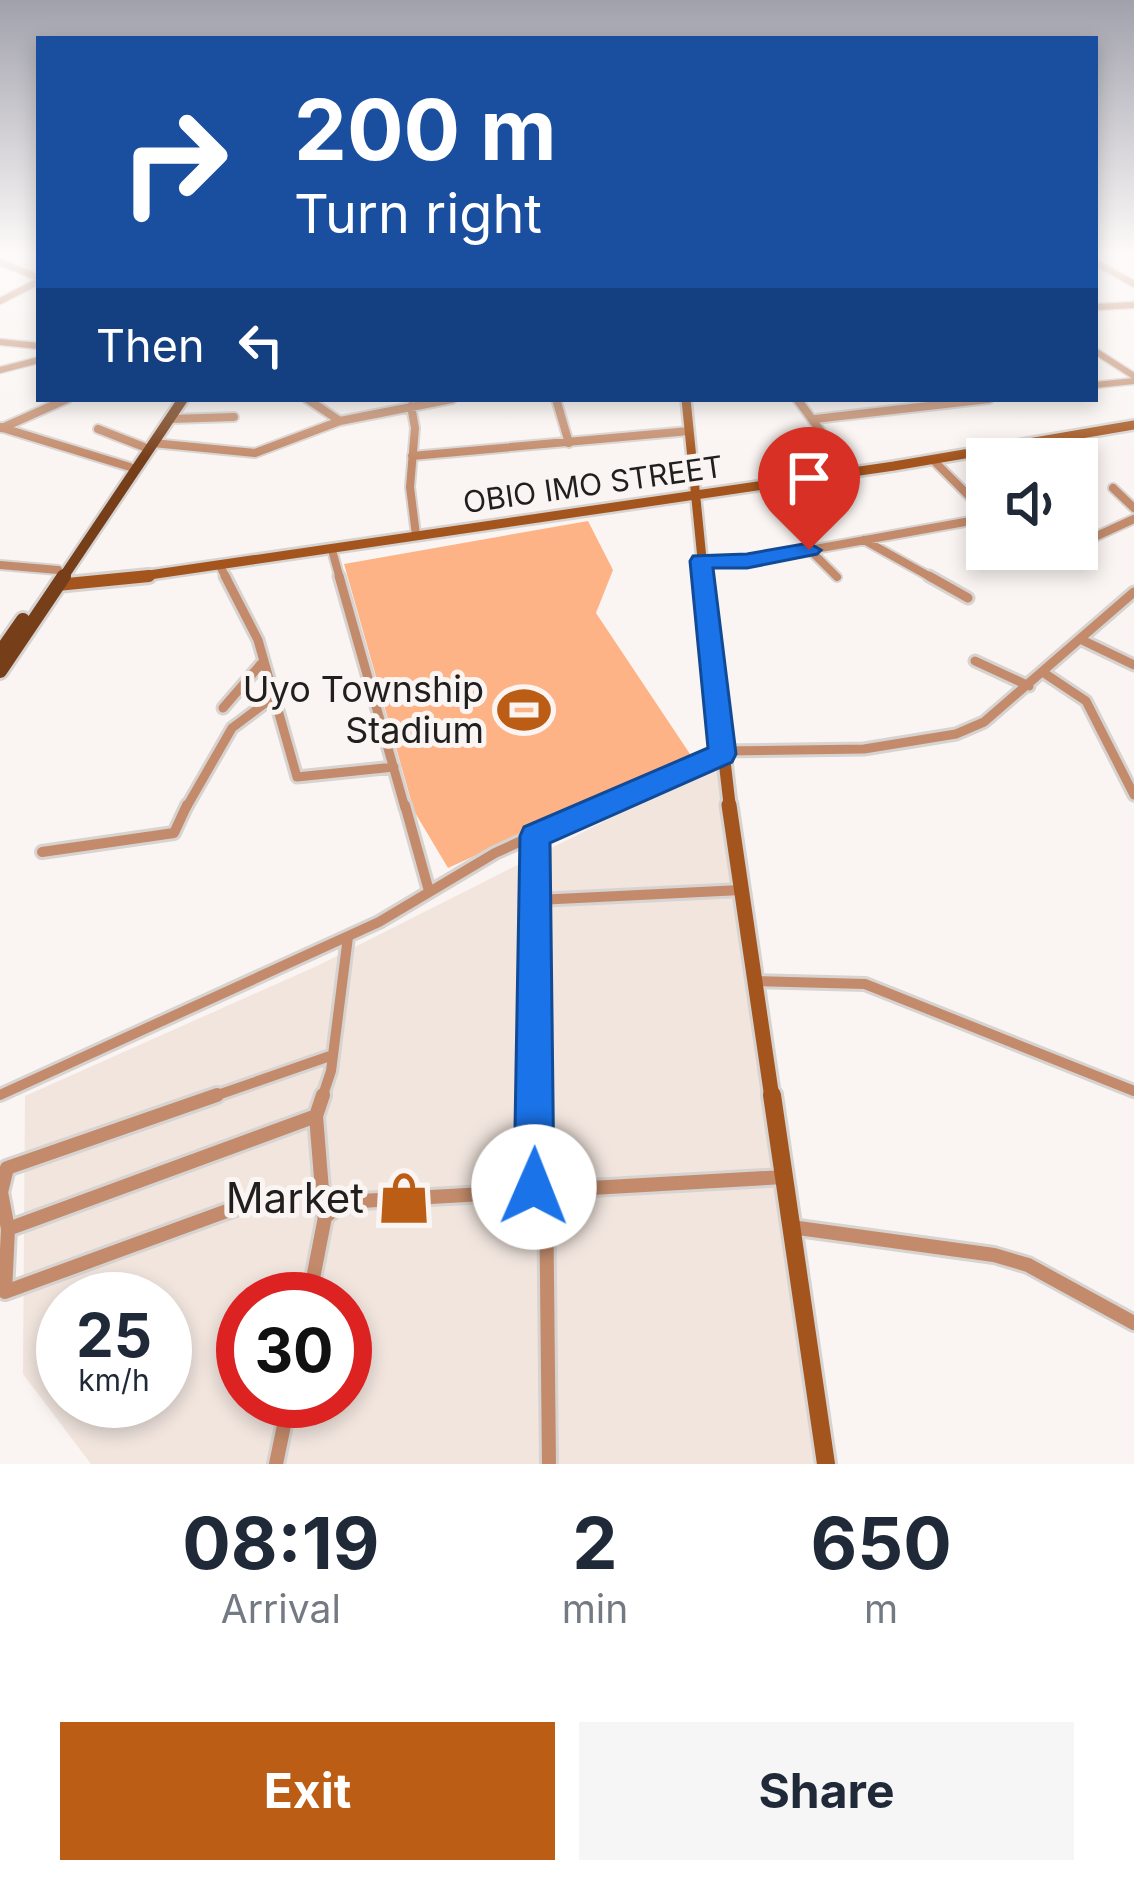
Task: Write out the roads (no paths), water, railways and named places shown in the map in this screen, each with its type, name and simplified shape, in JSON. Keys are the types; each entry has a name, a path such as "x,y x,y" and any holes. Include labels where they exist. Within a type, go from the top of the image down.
{"main road":[{"path":"0,670 177,402"},
{"path":"0,653 178,402"}],"street":[{"path":"0,342 36,346"},
{"path":"1098,353 1134,379"},
{"path":"0,370 36,361"},
{"path":"1098,385 1134,379"},
{"path":"1,428 60,402"},
{"path":"312,402 340,421"},
{"path":"98,429 149,445 255,453 340,421 434,402"},
{"path":"557,402 568,443"},
{"path":"686,402 722,751 826,1464"},
{"path":"800,402 851,472"},
{"path":"924,402 929,407"},
{"path":"815,419 966,402"},
{"path":"411,406 416,535"},
{"path":"170,419 234,417"},
{"name":"OBIO IMO STREET","path":"57,585 221,568 416,535 934,461 1134,425"},
{"path":"1,428 130,467"},
{"path":"412,456 689,431"},
{"path":"934,461 966,494"},
{"path":"1113,488 1134,508"},
{"path":"1098,536 1134,519"},
{"path":"701,561 747,561 966,520"},
{"path":"863,540 968,598"},
{"path":"332,550 429,891"},
{"path":"809,550 837,577"},
{"path":"0,565 58,570"},
{"path":"221,568 246,611 297,777 394,767"},
{"path":"0,1095 348,937 535,836 722,751 864,749 956,734 984,722 1134,592"},
{"path":"1080,638 1134,665"},
{"path":"975,661 1029,686"},
{"path":"223,708 261,664"},
{"path":"1044,673 1086,701 1134,795"},
{"path":"42,852 174,832 232,728 272,698"},
{"path":"535,836 549,1464"},
{"path":"537,900 741,890"},
{"path":"314,1272 325,1217 316,1116 331,1071 348,937"},
{"path":"754,981 865,984 1134,1090"},
{"path":"235,1208 5,1292 8,1229 1,1192 7,1168 330,1056"},
{"path":"8,1229 316,1116"},
{"path":"325,1217 343,1202 364,1199 784,1177"},
{"path":"791,1227 994,1255 1028,1264 1134,1323"},
{"path":"276,1464 283,1428"}],"place":[{"name":"Uyo Township Stadium","path":"524,710"},
{"name":"Market","path":"404,1198"}]}
